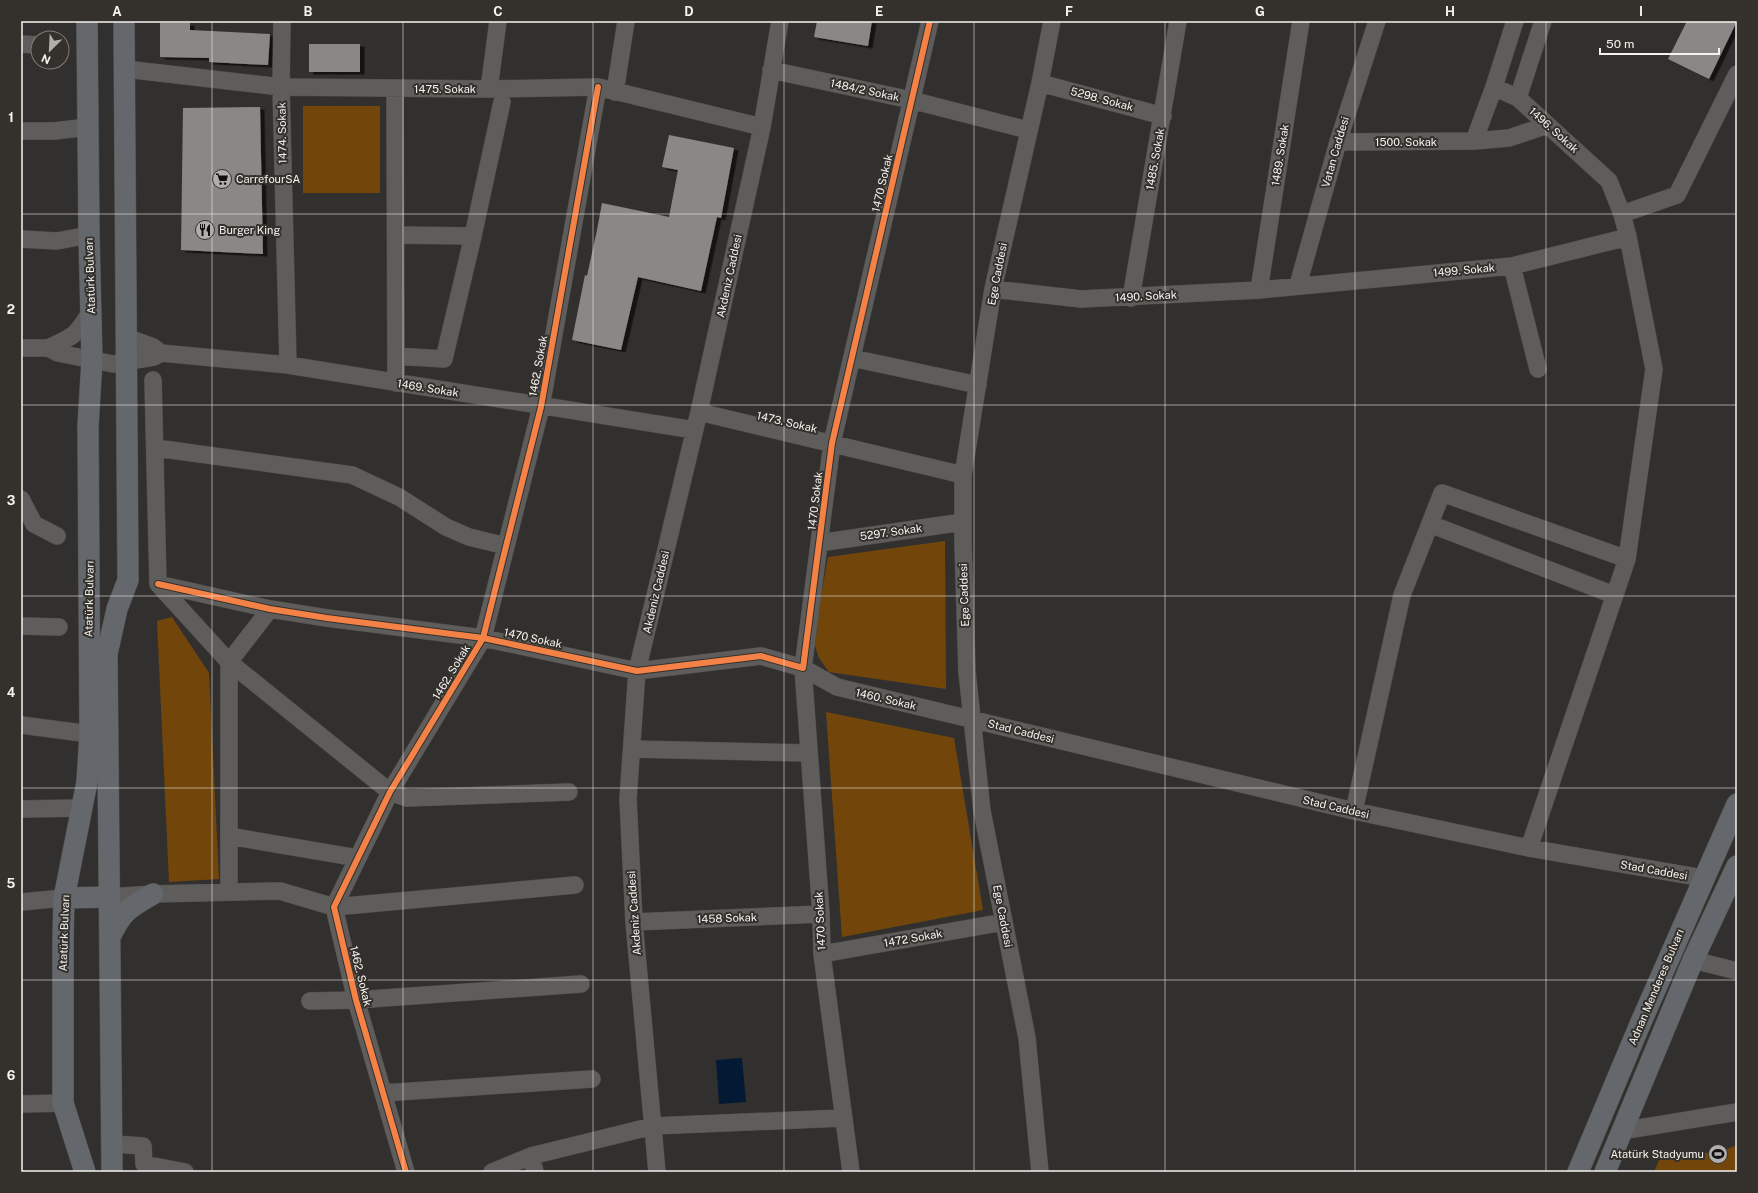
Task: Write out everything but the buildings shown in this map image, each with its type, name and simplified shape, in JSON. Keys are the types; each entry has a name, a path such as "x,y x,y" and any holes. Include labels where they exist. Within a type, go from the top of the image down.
{"main road":[{"name":"Atatürk Bulvarı","path":"85,1172 63,1103 64,898 80,808 87,782 90,734 88,426 92,360 92,309 88,235 87,21"},
{"name":"Atatürk Bulvarı","path":"112,1172 113,1144 110,1100 108,940 107,654 117,609 128,580 124,21"},
{"name":"Adnan Menderes Bulvarı","path":"1578,1172 1703,878 1737,804"},
{"path":"1605,1172 1693,960 1737,866"},
{"path":"108,940 120,916 128,909 153,894"},
{"path":"64,898 109,897"}],"street":[{"name":"1474. Sokak","path":"282,21 281,87 288,365"},
{"path":"489,89 498,21"},
{"path":"615,92 626,21"},
{"name":"Akdeniz Caddesi","path":"657,1172 634,922 628,799 637,671 699,412 762,126 780,21"},
{"name":"1470 Sokak","path":"851,1172 842,1118 822,954 821,914 803,668 832,443 930,21"},
{"name":"Ege Caddesi","path":"1040,1172 1027,1038 982,811 967,672 963,475 994,289 1028,130 1040,83 1052,21"},
{"name":"1485. Sokak","path":"1131,298 1178,21"},
{"name":"1489. Sokak","path":"1259,290 1301,21"},
{"name":"Vatan Caddesi","path":"1298,285 1338,142 1377,21"},
{"path":"1474,141 1494,87 1515,21"},
{"path":"1518,98 1543,21"},
{"name":"1475. Sokak","path":"125,69 281,87 489,89 598,87 762,126"},
{"name":"1484/2 Sokak","path":"771,70 911,100 1028,130"},
{"path":"1529,848 1627,559 1654,369 1628,237 1622,214 1677,195 1737,74"},
{"name":"5298. Sokak","path":"1040,83 1163,116"},
{"name":"1462. Sokak","path":"406,1172 356,1000 334,907 390,792 483,638 541,407 598,87"},
{"name":"1496. Sokak","path":"1494,87 1518,98 1609,181 1622,214"},
{"path":"395,88 396,383"},
{"path":"396,356 444,359 473,236 502,102"},
{"name":"1500. Sokak","path":"1338,142 1474,141 1509,138 1548,125"},
{"path":"21,131 54,131 88,127"},
{"path":"21,239 57,241 88,235"},
{"path":"396,235 473,236"},
{"name":"1499. Sokak","path":"1298,285 1512,266 1628,237"},
{"path":"1512,266 1538,369"},
{"name":"1490. Sokak","path":"994,289 1081,299 1131,298 1259,290 1298,285"},
{"path":"21,348 48,348 71,338 83,324 92,309"},
{"name":"1469. Sokak","path":"126,337 153,347 161,353 288,365 541,407 694,430"},
{"name":"1469. Sokak","path":"48,348 58,353 112,364 154,357 161,353"},
{"path":"852,358 978,385"},
{"path":"153,380 156,448 158,584 229,662 390,792 407,798 569,792"},
{"name":"1473. Sokak","path":"699,412 963,475"},
{"path":"156,448 352,476 399,497 446,527 469,537 506,546"},
{"path":"1354,811 1402,595 1442,493 1627,559"},
{"path":"21,499 28,524 57,536"},
{"name":"5297. Sokak","path":"819,543 963,522"},
{"path":"1430,524 1614,595"},
{"name":"1470 Sokak","path":"158,584 270,609 359,623 483,638 637,671 761,656 803,668"},
{"path":"229,891 229,662 270,609"},
{"path":"21,626 59,627"},
{"name":"1460. Sokak","path":"803,668 837,687 972,719"},
{"name":"Stad Caddesi","path":"972,719 1354,811 1529,848 1703,878"},
{"path":"21,725 90,734"},
{"path":"632,749 809,753"},
{"path":"21,809 80,808"},
{"path":"229,836 358,858"},
{"path":"109,897 229,891 280,891 334,907 575,885"},
{"path":"21,902 64,898"},
{"name":"1458 Sokak","path":"634,922 821,914"},
{"name":"1472 Sokak","path":"822,954 1004,922"},
{"path":"1693,960 1737,971"},
{"path":"310,1001 356,1000 581,984"},
{"path":"383,1093 592,1079"},
{"path":"21,1104 63,1103"},
{"path":"1621,1131 1737,1112"},
{"path":"492,1172 533,1164 653,1126 842,1118"},
{"path":"113,1144 143,1146 144,1164 185,1172"}],"shaded area":[{"path":"303,106 380,106 380,193 303,193"},
{"path":"945,541 946,689 829,672 819,658 813,640 828,557"},
{"path":"172,617 209,673 219,879 169,882 157,621"},
{"path":"826,712 954,738 983,910 842,937"},
{"name":"Atatürk Stadyumu","path":"1737,1145 1737,1172 1654,1172 1659,1160 1725,1150"}],"water":[{"path":"742,1058 746,1102 719,1104 716,1060"}],"cycle path":[{"path":"158,584 270,609 327,618 483,638 637,671 761,656 803,668 832,443 930,21"},
{"path":"406,1172 356,1000 334,907 390,792 483,638 541,407 598,87"}],"place":[{"name":"CarrefourSA","path":"222,179"},
{"name":"Burger King","path":"205,230"},
{"name":"Atatürk Stadyumu","path":"1718,1154"}]}
